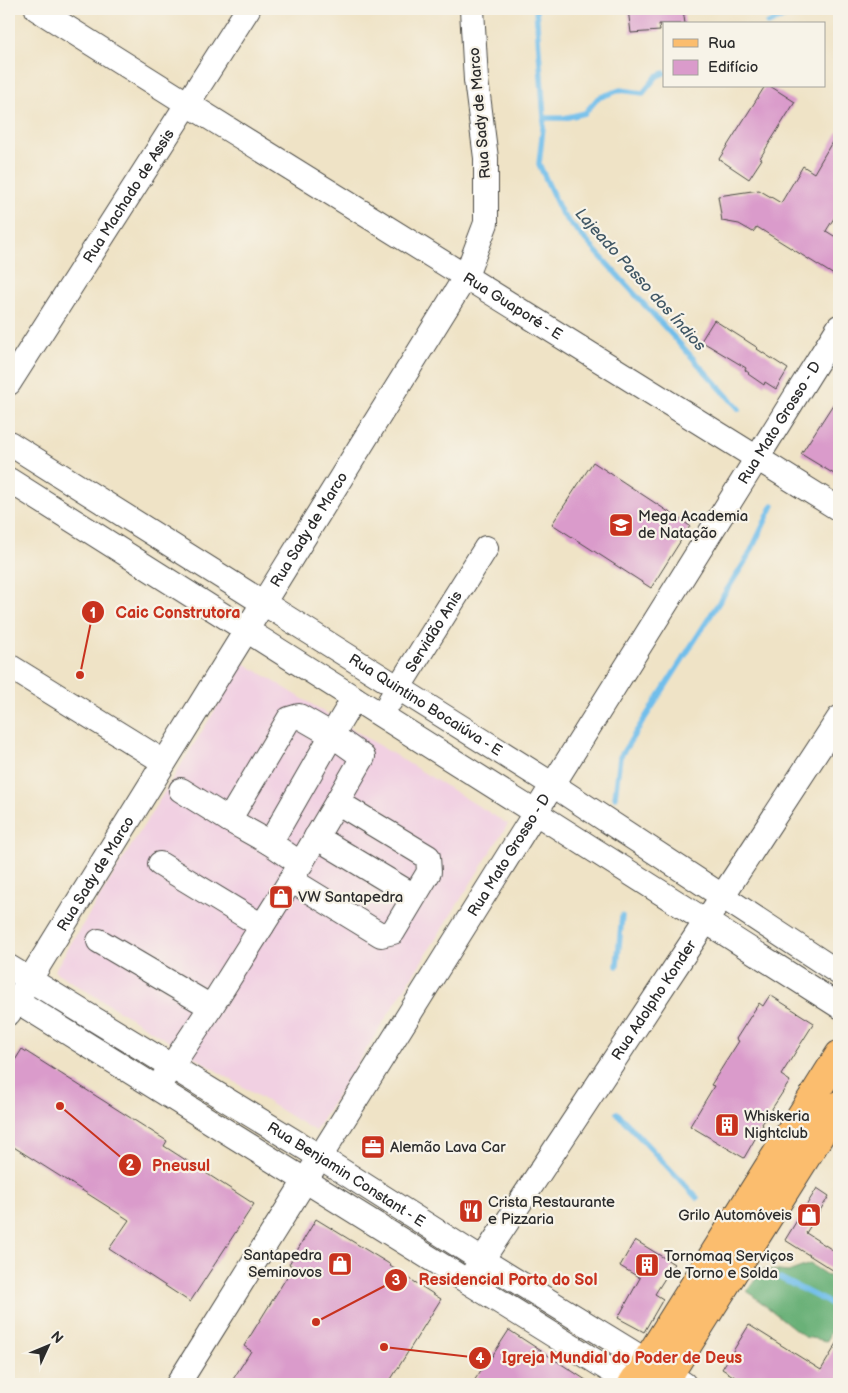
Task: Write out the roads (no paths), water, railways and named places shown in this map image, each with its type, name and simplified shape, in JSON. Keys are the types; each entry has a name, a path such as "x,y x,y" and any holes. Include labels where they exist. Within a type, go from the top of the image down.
{"main road":[{"path":"666,1376 839,1056"},
{"path":"632,1384 666,1376 839,1105"}],"street":[{"name":"Rua Guaporé - E","path":"37,9 839,509"},
{"name":"Rua Machado de Assis","path":"9,382 248,9"},
{"name":"Rua Sady de Marco","path":"11,1003 29,980 466,276 486,223 486,158 476,80 472,9"},
{"name":"Rua Mato Grosso - D","path":"178,1384 839,327"},
{"name":"Rua Quintino Bocaiúva - E","path":"9,443 553,785 839,973"},
{"path":"9,480 839,1006"},
{"path":"110,545 127,518"},
{"name":"Servidão Anis","path":"381,715 486,548"},
{"path":"9,666 164,762"},
{"path":"270,843 354,698"},
{"path":"157,1089 296,872 363,757 332,735 300,716 289,719 229,820"},
{"name":"Rua Adolpho Konder","path":"467,1282 839,718"},
{"path":"181,790 270,843 296,872 381,935 393,932 429,872 428,858 337,802"},
{"path":"316,837 414,896"},
{"path":"160,864 262,926"},
{"path":"99,941 210,1007"},
{"name":"Rua Benjamin Constant - E","path":"9,967 320,1157 666,1376"},
{"name":"Rua Benjamin Constant - E","path":"11,1003 157,1089 632,1384"}],"waterway":[{"name":"Lajeado Passo dos Índios","path":"536,9 544,118 539,164 562,214 739,409"},
{"path":"772,22 800,9"},
{"path":"544,118 564,118 585,113 598,98 620,90 643,93 657,76 663,73"},
{"name":"Lajeado Passo dos Índios","path":"615,797 620,757 748,557 773,505"},
{"name":"Lajeado Passo dos Índios","path":"617,966 622,916"},
{"name":"Lajeado Passo dos Índios","path":"617,1113 697,1198"},
{"name":"Lajeado Passo dos Índios","path":"780,1278 839,1308"}],"place":[{"name":"Mega Academia de Natação","path":"621,525"},
{"name":"Caic Construtora","path":"80,675"},
{"name":"VW Santapedra","path":"281,897"},
{"name":"Pneusul","path":"60,1106"},
{"name":"Whiskeria Nightclub","path":"727,1125"},
{"name":"Alemão Lava Car","path":"373,1147"},
{"name":"Crista Restaurante e Pizzaria","path":"471,1211"},
{"name":"Grilo Automóveis","path":"809,1215"},
{"name":"Santapedra Seminovos","path":"340,1264"},
{"name":"Tornomaq Serviços de Torno e Solda","path":"647,1265"},
{"name":"Residencial Porto do Sol","path":"316,1322"},
{"name":"Igreja Mundial do Poder de Deus","path":"384,1347"}]}
